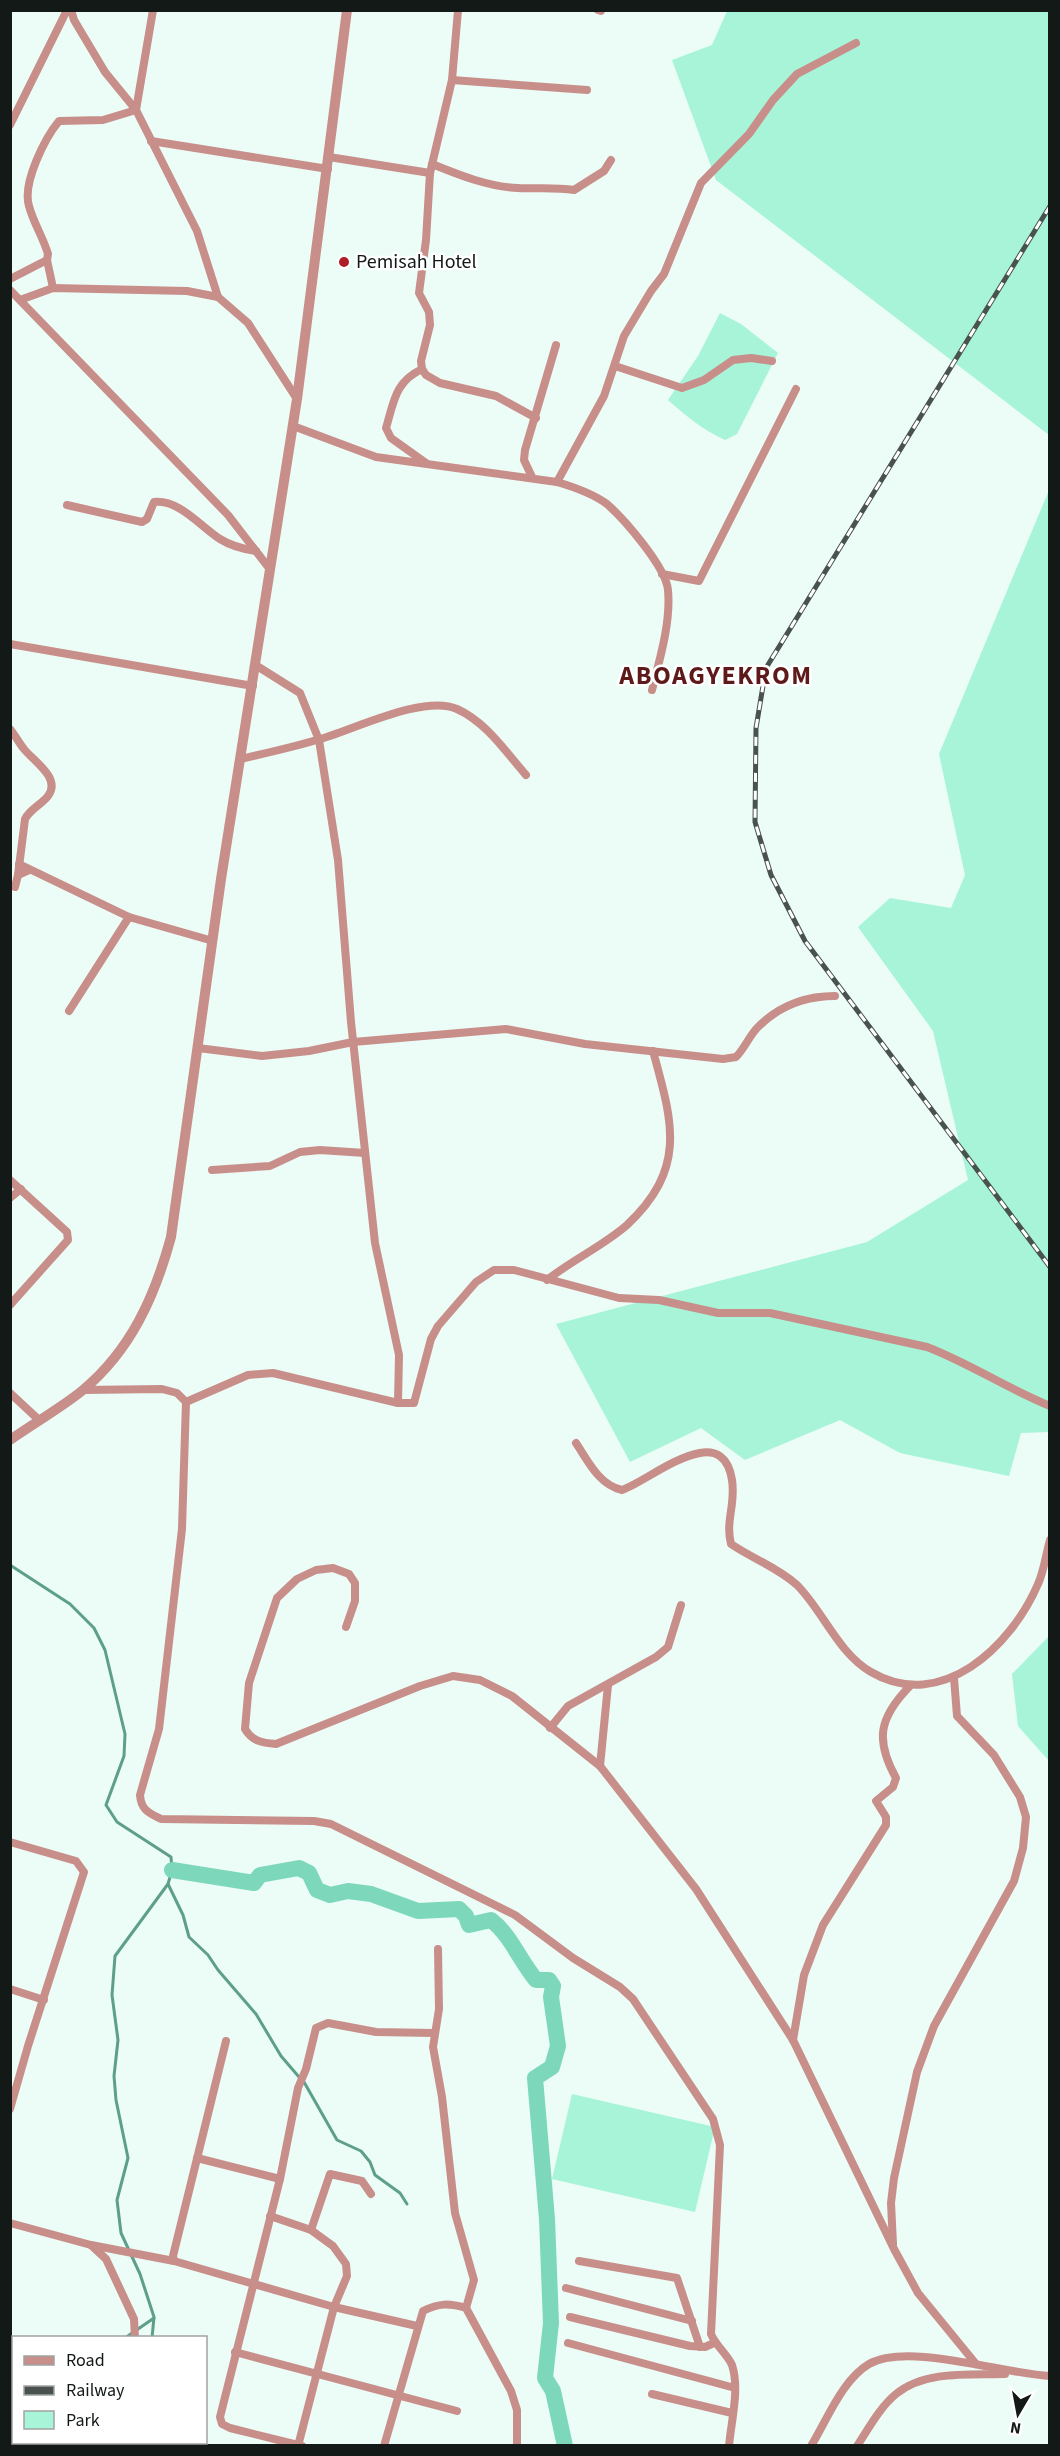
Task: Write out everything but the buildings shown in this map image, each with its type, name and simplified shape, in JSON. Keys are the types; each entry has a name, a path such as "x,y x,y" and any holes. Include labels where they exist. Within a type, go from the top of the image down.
{"street":[{"path":"69,10 105,72 136,110 197,231 218,297"},
{"path":"10,125 69,10"},
{"path":"136,110 153,10"},
{"path":"10,1440 83,1390 118,1355 141,1320 160,1278 171,1237 240,759 257,666 269,568 297,399 309,290 328,169 347,10"},
{"path":"458,10 452,80 431,169 426,240 419,293 429,312 430,326 421,361 422,369 426,375 440,383 496,396 536,418"},
{"path":"556,482 594,418 615,366 624,336 664,274 701,183 749,134 773,100 797,74 856,43"},
{"path":"452,80 587,90"},
{"path":"53,288 43,239 29,206 28,184 56,124 65,119 103,120 136,110"},
{"path":"151,141 328,169"},
{"path":"329,157 431,169 507,187 554,186 574,190 583,187 604,171 611,160"},
{"path":"10,279 47,260"},
{"path":"20,300 53,288 188,291 218,297 248,323 297,399"},
{"path":"10,290 206,492 269,568"},
{"path":"532,477 524,460 556,345"},
{"path":"615,366 682,388 704,380 733,360 751,358 772,361"},
{"path":"422,369 405,377 386,428 391,438 429,465"},
{"path":"662,574 699,581 796,389"},
{"path":"293,426 376,458 532,477 580,489 607,505 647,549 668,588 665,636 652,690"},
{"path":"68,505 142,522 147,519 154,502 161,502 178,508 232,545 256,551"},
{"path":"10,644 253,686"},
{"path":"257,666 300,693 319,740 338,860 353,1042 375,1243 399,1355 398,1403"},
{"path":"240,759 319,740 372,719 441,705 454,707 471,716 495,738 526,775"},
{"path":"10,729 25,750 48,774 51,787 46,798 27,813 15,887"},
{"path":"19,864 129,918 213,941"},
{"path":"18,875 29,870"},
{"path":"69,1011 129,918"},
{"path":"198,1048 262,1056 309,1051 353,1042 506,1029 585,1044 723,1059 736,1057 758,1027 776,1012 794,1002 816,996 835,996"},
{"path":"548,1280 571,1261 627,1224 655,1190 664,1173 673,1135 653,1051"},
{"path":"212,1170 270,1166 300,1152 320,1150 365,1153"},
{"path":"10,1180 67,1232 68,1240 10,1305"},
{"path":"10,1198 21,1189"},
{"path":"186,1402 248,1375 273,1373 409,1405 417,1399 431,1339 438,1326 476,1282 494,1270 514,1270 619,1298 659,1300 718,1313 770,1313 927,1347 949,1356 1020,1394 1050,1406"},
{"path":"83,1390 162,1389 177,1393 186,1402 182,1529 159,1729 140,1796 141,1805 161,1819 314,1821 331,1824 515,1915 573,1958 620,1987 633,1999 713,2119 720,2145 711,2334 714,2343 732,2364 735,2388 729,2445"},
{"path":"10,1393 39,1420"},
{"path":"576,1443 602,1481 611,1488 622,1490 694,1452 710,1453 723,1459 732,1478 734,1505 727,1528 731,1544 770,1564 798,1586 849,1653 868,1671 909,1687 954,1678 972,1668 1009,1632 1038,1584 1050,1540"},
{"path":"346,1627 355,1601 355,1583 349,1574 333,1568 316,1569 297,1579 277,1598 249,1683 245,1729 249,1736 261,1743 276,1744 420,1686 453,1676 480,1680 512,1696 600,1766 696,1889 793,2040 894,2249 918,2293 976,2364"},
{"path":"550,1728 568,1706 656,1657 668,1647 681,1605"},
{"path":"894,2249 891,2203 894,2178 917,2072 934,2026 1014,1881 1023,1848 1026,1817 1020,1797 994,1755 957,1716 954,1678"},
{"path":"600,1766 608,1685"},
{"path":"793,2040 804,1975 823,1925 886,1825 886,1817 876,1801 896,1783 896,1778 887,1761 883,1740 884,1722 890,1706 909,1687"},
{"path":"10,1842 76,1862 84,1872 10,2109"},
{"path":"438,1949 439,2009 433,2033 433,2047 455,2212 474,2280 466,2308 511,2391 517,2410 517,2445"},
{"path":"10,1989 44,2000"},
{"path":"270,2216 311,2230 333,2246 346,2264 347,2276 334,2307 299,2445 230,2428 222,2424 220,2417 252,2283 270,2216 280,2179 298,2088 306,2069 316,2028 328,2023 376,2032 433,2033"},
{"path":"174,2261 173,2256 226,2041"},
{"path":"197,2158 280,2179"},
{"path":"311,2230 330,2174 362,2181 371,2194"},
{"path":"10,2223 91,2246 174,2261 334,2307 417,2326"},
{"path":"91,2246 106,2259 134,2319 135,2336"},
{"path":"579,2260 677,2278 700,2347"},
{"path":"566,2288 692,2321"},
{"path":"384,2445 423,2311 436,2305 452,2304 466,2308"},
{"path":"570,2318 700,2347 714,2343"},
{"path":"568,2343 735,2388"},
{"path":"235,2352 457,2411"},
{"path":"811,2445 850,2382 869,2364 895,2356 976,2364 1017,2374"},
{"path":"857,2445 885,2405 898,2392 922,2382 947,2375 1050,2376"},
{"path":"652,2394 732,2413"}],"green space":[{"path":"727,11 1049,11 1049,435 716,180 672,60 712,45"},
{"path":"720,313 741,324 778,353 737,434 725,440 709,432 668,400 698,356"},
{"path":"1049,490 1049,1432 1021,1433 1009,1476 900,1453 840,1420 745,1460 701,1428 630,1462 556,1324 867,1242 968,1180 933,1031 858,927 890,898 951,908 965,875 939,754"},
{"path":"1049,1636 1049,1761 1018,1726 1012,1674"},
{"path":"572,2094 715,2127 695,2212 552,2179"}],"waterway":[{"path":"10,1565 70,1604 94,1628 105,1650 125,1734 124,1756 106,1805 117,1822 171,1857 172,1870 168,1884 115,1956 112,1995 118,2040 114,2076 116,2100 128,2158 117,2200 121,2233 140,2274 154,2317 152,2336"},
{"path":"172,1870 254,1883 260,1875 299,1868 309,1873 317,1890 330,1895 348,1891 371,1894 418,1911 459,1909 466,1916 469,1925 491,1920 504,1933 536,1980 549,1980 553,1986 551,1997 558,2046 552,2067 535,2078 547,2219 551,2323 545,2378 553,2391 565,2446"},
{"path":"168,1884 183,1915 189,1937 208,1955 256,2014 281,2056 299,2077"},
{"path":"304,2082 337,2140 361,2151 370,2162 375,2175 400,2193 407,2204"},
{"path":"128,2336 154,2318"}],"railway":[{"path":"1050,206 766,668 756,728 755,822 771,875 805,941 1050,1267"}],"place":[{"name":"Pemisah Hotel","path":"344,262"}],"district":[{"name":"ABOAGYEKROM","path":"716,675"}]}
